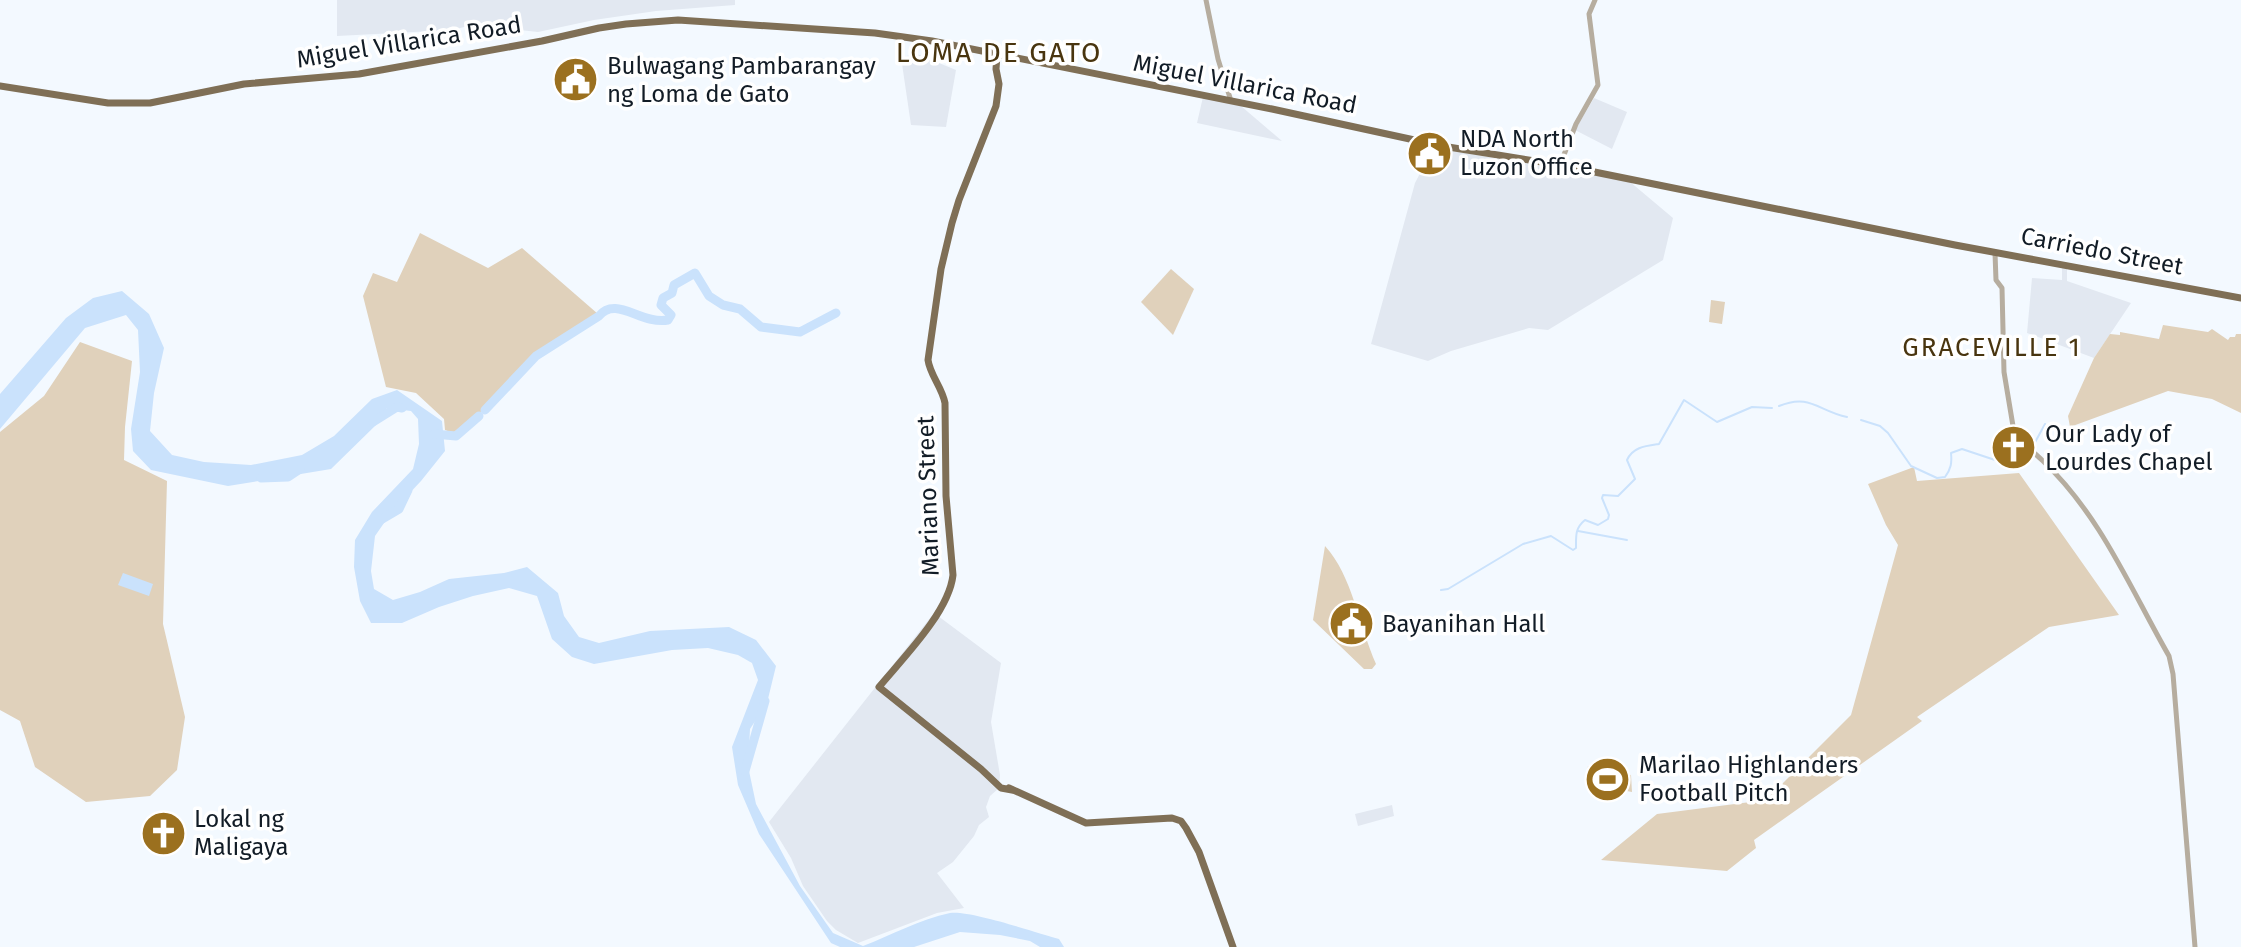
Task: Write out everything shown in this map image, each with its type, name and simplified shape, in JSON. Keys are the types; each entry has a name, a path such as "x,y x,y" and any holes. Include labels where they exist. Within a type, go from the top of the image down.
{"main road":[{"name":"Miguel Villarica Road","path":"0,86 108,103 150,103 244,84 359,74 599,28 678,20 875,33 932,41 1442,146 1560,165 1955,245"},
{"name":"Mariano Street","path":"997,55 999,84 996,106 952,223 941,269 928,360 945,403 946,496 952,584 946,601 935,617 879,687 992,779 1086,823 1172,818 1181,821 1199,852 1233,947"},
{"name":"Carriedo Street","path":"1955,245 2241,298"}],"street":[{"path":"1206,0 1218,59 1232,102"},
{"path":"1560,165 1576,124 1598,85 1589,14 1595,0"},
{"path":"1995,251 1996,280 2002,288 2004,372 2015,438 2059,478 2112,549 2169,656 2195,947"}],"shaded area":[{"path":"337,0 735,0 735,5 656,11 538,32 472,25 452,30 337,36"},
{"path":"917,54 956,70 946,127 911,125 901,57"},
{"path":"1203,97 1241,106 1282,141 1197,123"},
{"path":"1594,98 1627,112 1612,149 1575,130"},
{"path":"1434,146 1629,181 1673,218 1663,260 1548,330 1529,328 1428,361 1371,344 1415,183"},
{"path":"420,233 488,268 522,248 598,314 537,353 456,434 445,430 444,419 416,393 386,387 363,296 373,273 397,282"},
{"path":"2062,267 2067,268 2067,281 2131,303 2094,358 2027,333 2032,278 2062,280"},
{"path":"1171,269 1194,289 1173,335 1141,302"},
{"path":"1711,300 1725,302 1722,324 1709,322"},
{"path":"2163,325 2208,332 2212,329 2228,340 2241,334 2241,413 2212,399 2168,391 2070,427 2068,416 2094,358 2110,334 2120,335 2120,332 2159,339"},
{"path":"80,342 132,361 124,460 167,481 163,624 185,717 177,770 150,796 86,802 35,767 20,721 0,710 0,432 44,396"},
{"path":"1914,467 1917,481 2019,473 2119,615 2049,627 1917,717 1922,721 1754,840 1756,848 1727,871 1601,860 1657,814 1766,800 1851,715 1898,545 1868,484"},
{"path":"1325,546 1349,587 1376,664 1372,669 1364,669 1313,620"},
{"path":"934,613 1001,663 991,722 1000,775 999,788 990,796 986,807 989,817 979,825 953,862 937,873 964,908 937,913 858,943 827,921 803,886 791,858 769,822"},
{"name":"Marilao Highlanders Football Pitch","path":"1588,766 1631,775 1632,792 1585,783"},
{"path":"1392,805 1394,816 1358,826 1355,814"}],"water":[{"path":"122,291 149,314 164,348 150,431 172,455 204,462 251,465 302,455 334,436 372,399 397,390 442,421 445,451 375,536 371,571 374,589 393,600 449,579 504,573 527,567 558,593 564,616 579,637 599,643 650,631 729,627 756,640 776,666 767,703 750,729 748,766 756,804 800,886 833,933 863,946 928,919 960,913 1059,939 1064,947 1040,947 1030,941 1000,935 960,932 914,947 840,947 831,943 759,834 738,785 732,747 758,680 752,663 738,655 708,648 672,650 594,664 572,657 552,639 537,596 509,588 439,607 402,623 371,623 360,601 354,567 355,540 372,512 413,469 419,444 418,419 411,411 387,408 376,425 331,469 228,486 151,470 133,451 131,429 140,372 138,330 126,315 85,328 0,429 0,394 66,318 93,298"},
{"path":"123,573 153,584 149,596 118,585"}],"waterway":[{"path":"485,410 536,356 606,310 621,309 648,319 668,320 671,315 661,305 663,298 672,293 674,285 695,273 709,296 723,305 740,309 761,327 800,332 836,313"},
{"path":"1441,590 1448,589 1523,544 1551,536 1573,550 1576,548 1578,529 1585,520 1598,525 1608,519 1603,495 1618,496 1635,479 1627,460 1640,448 1659,444 1684,400 1717,422 1752,407 1772,408"},
{"path":"1779,406 1806,402 1847,417"},
{"path":"373,422 397,407 402,408"},
{"path":"434,434 456,436 479,416"},
{"path":"1861,420 1880,426 1911,466 1937,478 1945,477 1949,471 1951,453 1962,449 2001,462 2022,460 2027,453"},
{"path":"2033,446 2045,424"},
{"path":"261,478 288,477 300,469"},
{"path":"382,519 399,509 408,490"},
{"path":"1578,531 1627,540"},
{"path":"745,771 765,701"}],"place":[{"name":"Bulwagang Pambarangay ng Loma de Gato","path":"576,80"},
{"name":"NDA North Luzon Office","path":"1429,153"},
{"name":"Our Lady of Lourdes Chapel","path":"2014,448"},
{"name":"Bayanihan Hall","path":"1351,624"},
{"name":"Marilao Highlanders Football Pitch","path":"1608,779"},
{"name":"Lokal ng Maligaya","path":"163,833"}],"district":[{"name":"LOMA DE GATO","path":"999,52"},
{"name":"GRACEVILLE 1","path":"1992,347"}]}
